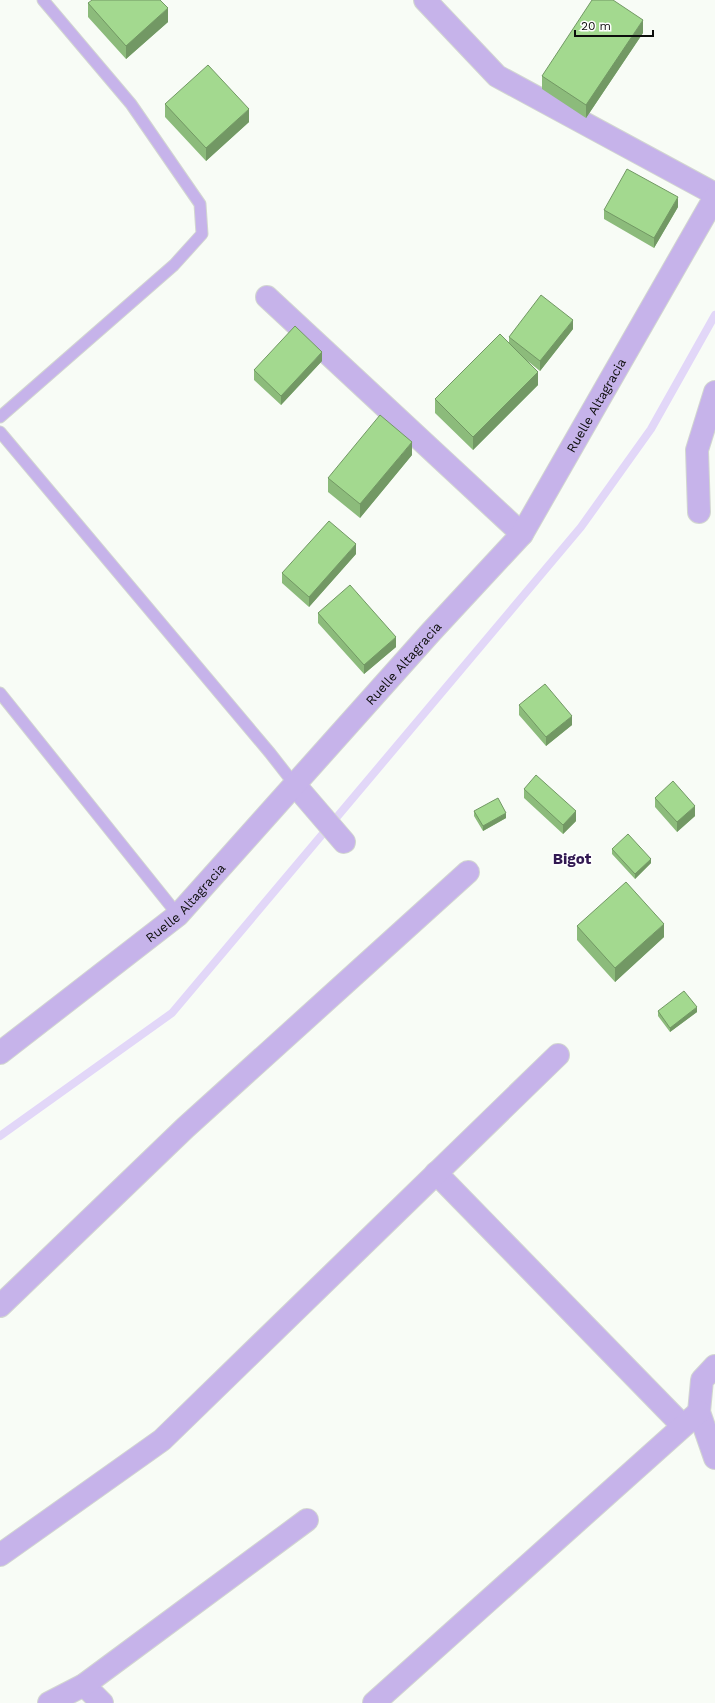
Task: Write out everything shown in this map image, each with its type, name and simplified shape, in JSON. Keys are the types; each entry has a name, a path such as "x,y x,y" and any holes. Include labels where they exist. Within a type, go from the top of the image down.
{"street":[{"path":"425,0 497,76 715,196"},
{"name":"Ruelle Altagracia","path":"0,1053 178,915 431,632 522,534 715,196"},
{"path":"267,297 522,534"},
{"path":"715,392 697,450 700,512 715,498"},
{"path":"295,785 344,842"},
{"path":"0,1306 185,1128 468,872"},
{"path":"0,1555 162,1440 558,1055"},
{"path":"436,1173 682,1426"},
{"path":"715,1366 702,1380 700,1412 715,1458"},
{"path":"374,1703 682,1426 700,1412"},
{"path":"49,1703 84,1685 307,1520"},
{"path":"84,1685 102,1703"}],"lane":[{"path":"0,417 174,265 202,234 200,204 131,104 43,0"},
{"path":"0,432 270,753 295,785"},
{"path":"0,693 178,915"}],"building":[{"path":"92,0 160,0 168,8 126,46 88,3"},
{"path":"592,0 613,0 643,20 586,105 542,76"},
{"path":"208,65 249,109 206,148 165,104"},
{"path":"627,169 678,197 654,238 604,210"},
{"path":"541,295 573,320 540,361 509,337"},
{"path":"295,326 322,352 281,396 254,370"},
{"path":"500,334 538,372 473,437 435,399"},
{"path":"380,415 412,442 360,504 328,478"},
{"path":"329,521 356,544 309,597 282,573"},
{"path":"350,585 396,637 364,665 318,613"},
{"path":"545,684 572,716 546,737 519,705"},
{"path":"536,775 576,811 563,825 524,789"},
{"path":"673,781 695,806 677,822 655,798"},
{"path":"498,798 506,813 483,826 474,811"},
{"path":"628,834 651,859 635,874 612,849"},
{"path":"626,882 664,924 615,968 577,926"},
{"path":"684,991 697,1007 670,1028 658,1011"}],"waterway":[{"path":"0,1136 172,1013 581,527 651,429 715,315"}],"district":[{"name":"Bigot","path":"572,859"}]}
